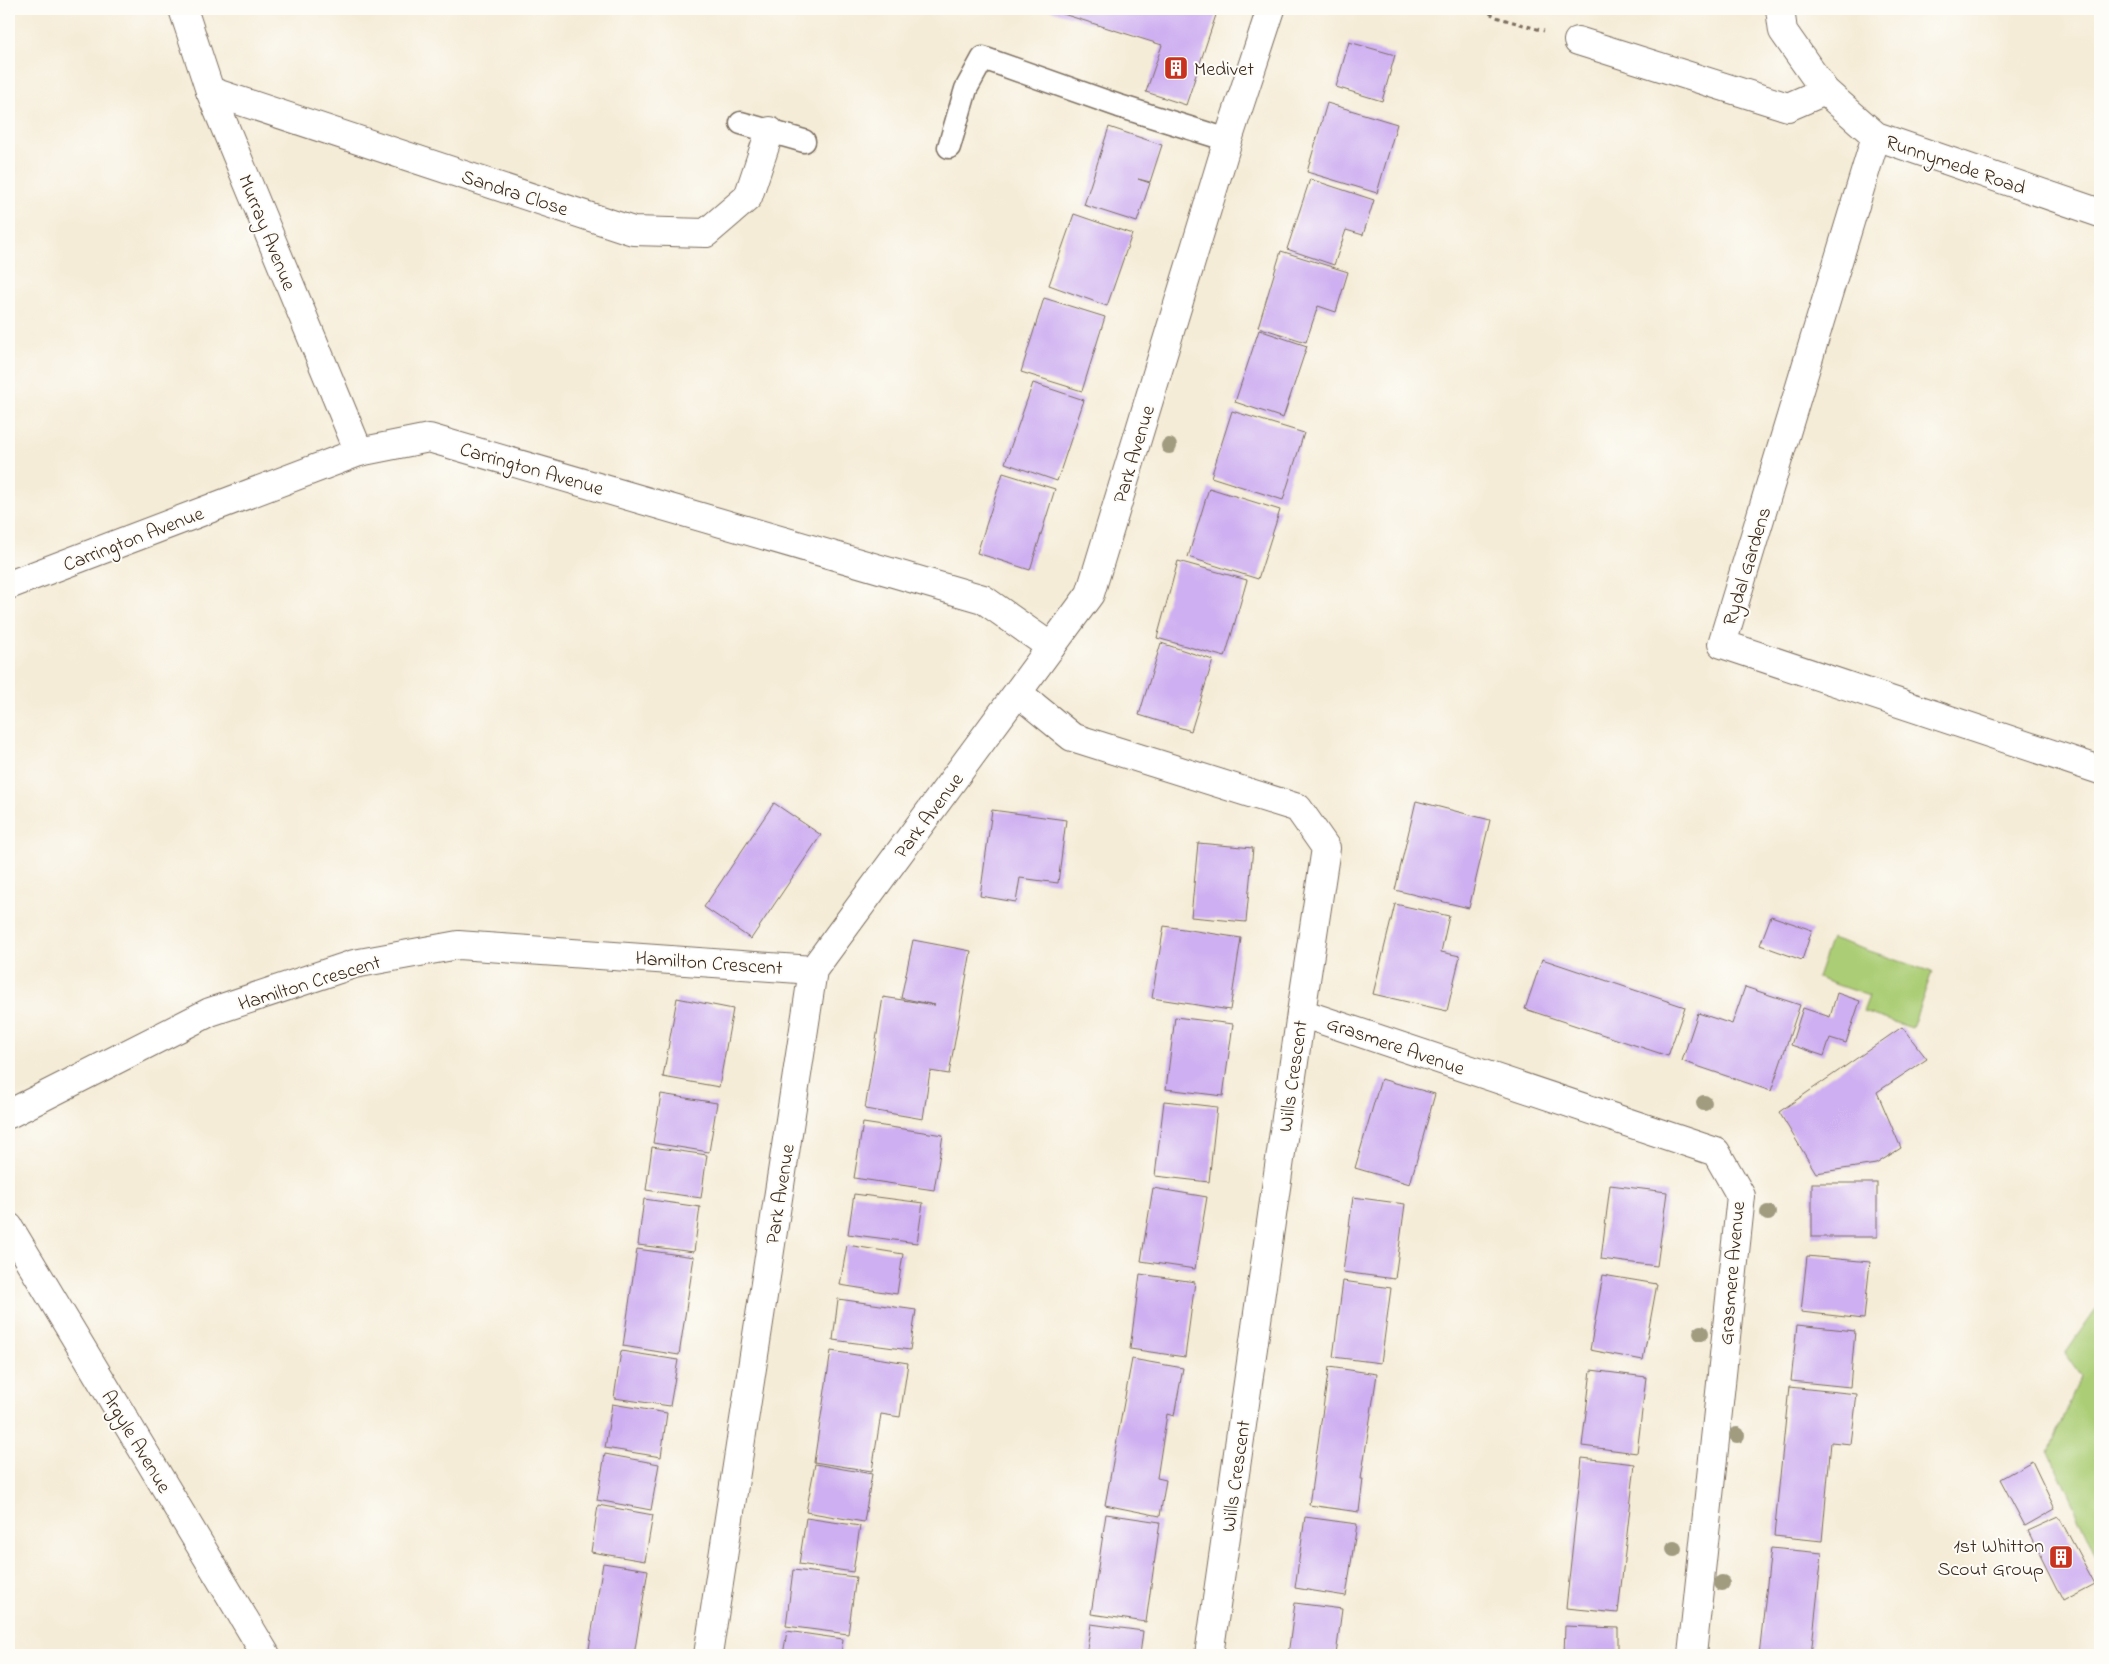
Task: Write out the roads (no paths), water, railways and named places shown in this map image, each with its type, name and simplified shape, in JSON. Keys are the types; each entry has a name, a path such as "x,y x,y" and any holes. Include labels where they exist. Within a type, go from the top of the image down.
{"street":[{"name":"Murray Avenue","path":"183,9 210,91 359,452"},
{"name":"Park Avenue","path":"708,1655 813,970 1090,594 1228,140 1272,9"},
{"name":"Runnymede Road","path":"1780,9 1783,31 1825,91 1876,136 2100,213"},
{"path":"1578,41 1788,107 1825,91"},
{"name":"Sandra Close","path":"210,91 634,231 706,233 748,196 770,131"},
{"name":"Rydal Gardens","path":"1876,136 1722,644 2100,770"},
{"name":"Carrington Avenue","path":"9,585 359,452 428,438 983,599 1051,647"},
{"name":"Wills Crescent","path":"1018,693 1072,737 1298,808 1326,848 1209,1655"},
{"name":"Hamilton Crescent","path":"9,1114 210,1012 354,964 458,944 813,970"},
{"name":"Grasmere Avenue","path":"1301,1013 1716,1152 1741,1196 1692,1655"},
{"name":"Argyle Avenue","path":"9,1227 266,1655"}],"lane":[{"path":"949,147 966,89 983,58 1119,106 1228,140"},
{"path":"741,123 804,141"}],"place":[{"name":"Medivet","path":"1176,68"},
{"name":"1st Whitton Scout Group","path":"2061,1557"}]}
